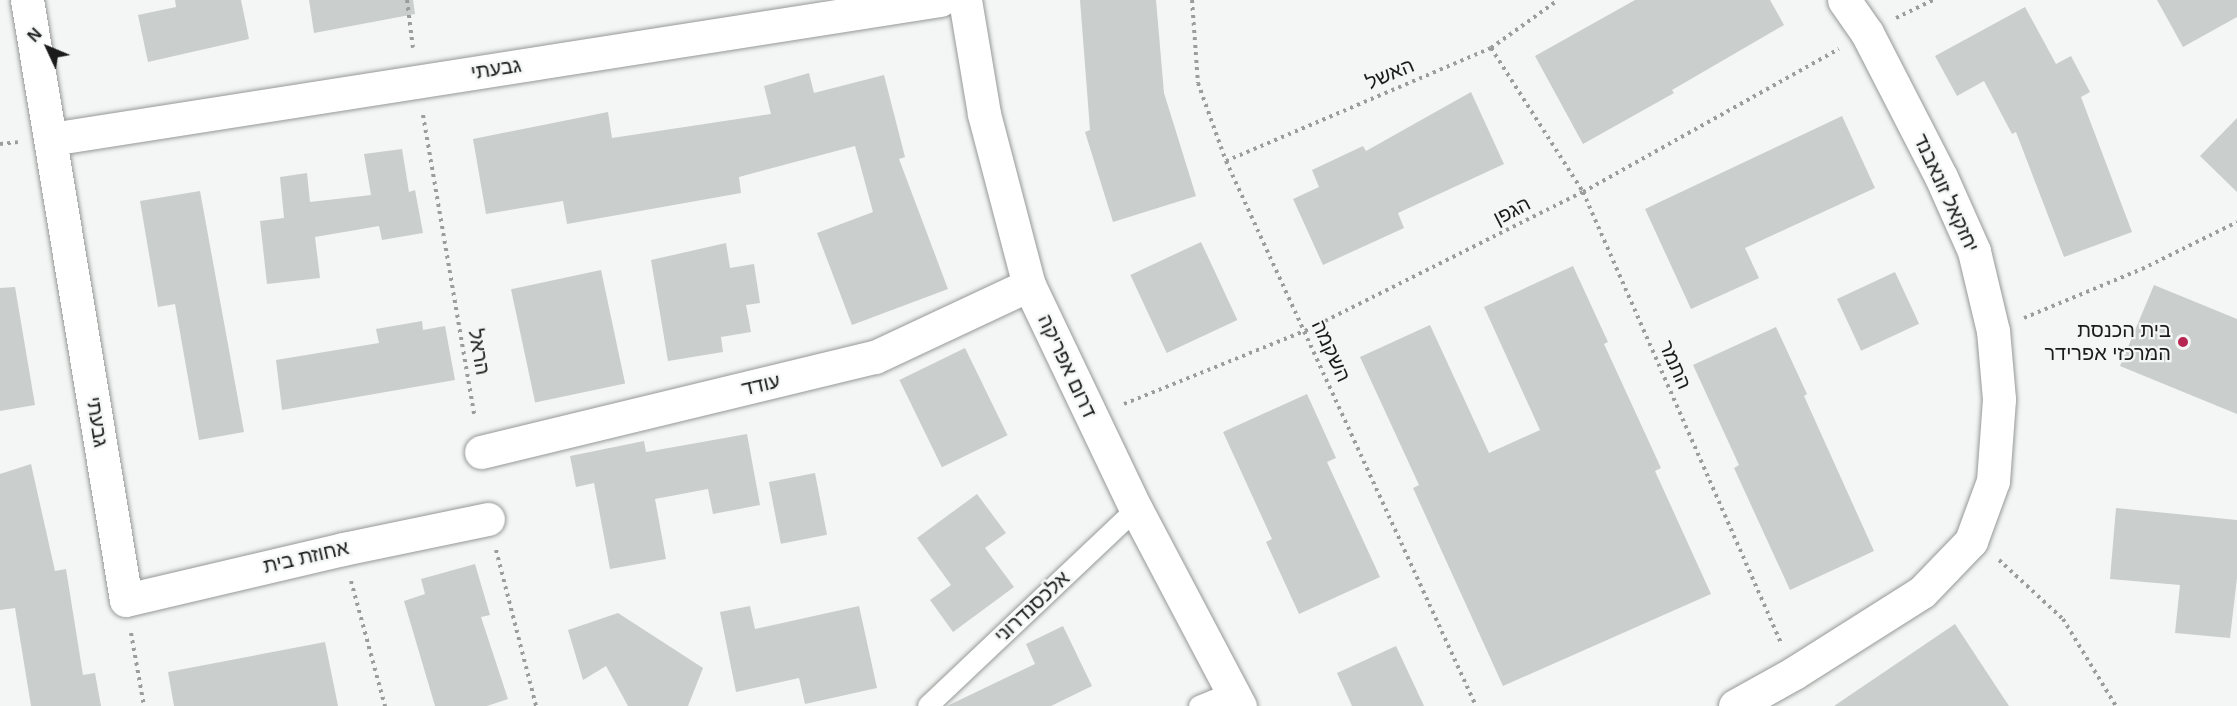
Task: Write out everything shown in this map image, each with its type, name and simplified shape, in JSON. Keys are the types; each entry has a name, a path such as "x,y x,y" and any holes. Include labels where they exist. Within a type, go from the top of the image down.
{"street":[{"name":"גבעתי","path":"27,0 126,600"},
{"name":"גבעתי","path":"51,139 940,0"},
{"name":"דרום אפריקה","path":"965,0 984,114 1029,285 1136,509 1236,700"},
{"name":"יחזקאל זונאבנד","path":"1735,706 1794,673 1922,592 1971,541 1993,481 1999,399 1993,331 1974,251 1941,177 1867,33 1844,0"},
{"name":"עודד","path":"481,452 875,357 1029,285"},
{"name":"אחוזת בית","path":"126,600 343,549 488,519"}],"lane":[{"name":"אלכסנדרוני","path":"928,706 1136,509"},
{"path":"1198,706 1236,700"}],"path":[{"name":"הראל","path":"407,0 418,82 481,452"},
{"name":"השקמה","path":"1192,0 1198,83 1226,161 1476,706"},
{"name":"האשל","path":"1226,161 1491,48 1558,0"},
{"name":"הגפן","path":"1091,418 1305,331 1583,192 1867,33 1933,0"},
{"name":"התמר","path":"1491,48 1583,192 1794,673"},
{"path":"1993,331 2142,269 2237,222"},
{"path":"488,519 536,706"},
{"path":"1971,541 2010,567 2063,619 2116,706"},
{"path":"343,549 385,706"},
{"path":"126,600 144,706"}],"building":[{"path":"175,0 241,0 249,39 148,62 138,15 176,7"},
{"path":"309,0 413,0 415,14 314,33"},
{"path":"1080,0 1156,0 1164,93 1196,196 1113,222 1085,132 1090,130"},
{"path":"1635,0 1770,0 1784,25 1672,90 1674,93 1583,144 1535,56"},
{"path":"2157,0 2237,0 2237,17 2183,47"},
{"path":"2025,7 2056,64 2071,56 2090,92 2081,97 2132,232 2064,257 2016,132 2012,134 1984,81 1957,96 1935,56"},
{"path":"809,73 814,93 884,75 905,157 899,159 948,289 852,325 817,233 873,212 855,146 739,177 741,193 567,224 563,201 486,214 473,139 608,112 612,138 771,114 764,86"},
{"path":"1471,92 1504,164 1398,213 1404,228 1323,265 1293,199 1319,187 1312,170 1363,146 1366,151"},
{"path":"1842,116 1875,188 1745,248 1759,278 1691,309 1645,209"},
{"path":"2237,118 2237,192 2200,156"},
{"path":"402,149 409,192 415,190 423,233 382,240 379,226 315,237 320,278 267,284 260,221 284,218 280,177 307,173 310,202 371,195 364,154"},
{"path":"200,191 244,432 199,440 175,304 158,307 140,201"},
{"path":"1201,242 1237,320 1167,353 1130,275"},
{"path":"726,243 730,268 754,264 760,303 746,305 751,332 721,337 723,352 668,361 651,260"},
{"path":"1573,266 1608,342 1604,344 1661,468 1655,471 1711,594 1503,686 1413,488 1419,485 1360,357 1430,325 1489,453 1540,430 1484,307"},
{"path":"601,270 625,383 535,403 511,289"},
{"path":"1895,272 1919,324 1861,351 1837,299"},
{"name":"בית הכנסת המרכזי אפרידר","path":"2154,285 2237,319 2237,414 2120,366"},
{"path":"15,287 35,405 0,411 0,288"},
{"path":"422,321 423,330 445,326 455,380 282,410 276,360 379,343 376,329"},
{"path":"1776,327 1807,394 1804,396 1874,551 1790,590 1734,468 1739,465 1693,365"},
{"path":"965,348 1008,435 942,467 899,380"},
{"path":"1307,394 1336,458 1327,462 1380,577 1299,614 1266,542 1272,539 1223,432"},
{"path":"747,434 760,505 713,514 708,489 655,499 666,559 610,569 594,483 576,487 570,456 644,441 646,452"},
{"path":"31,464 55,571 66,569 83,675 95,673 101,706 31,706 15,608 0,610 0,474"},
{"path":"815,473 827,535 781,544 769,482"},
{"path":"977,494 1006,533 985,548 1014,587 953,632 930,600 951,585 917,538"},
{"path":"2116,508 2237,520 2237,578 2230,638 2175,633 2180,585 2110,579"},
{"path":"475,564 490,615 481,617 508,699 487,706 435,706 404,601 425,594 421,579"},
{"path":"750,606 755,629 859,606 877,688 805,704 799,678 736,692 720,612"},
{"path":"618,613 703,668 688,706 628,706 606,666 583,680 568,630"},
{"path":"1955,624 2009,706 1834,706"},
{"path":"1063,626 1092,686 1051,706 947,706 1035,664 1026,644"},
{"path":"325,642 338,706 174,706 168,672"},
{"path":"1396,646 1424,706 1352,706 1337,673"}],"place":[{"name":"בית הכנסת המרכזי אפרידר","path":"2183,342"}]}
